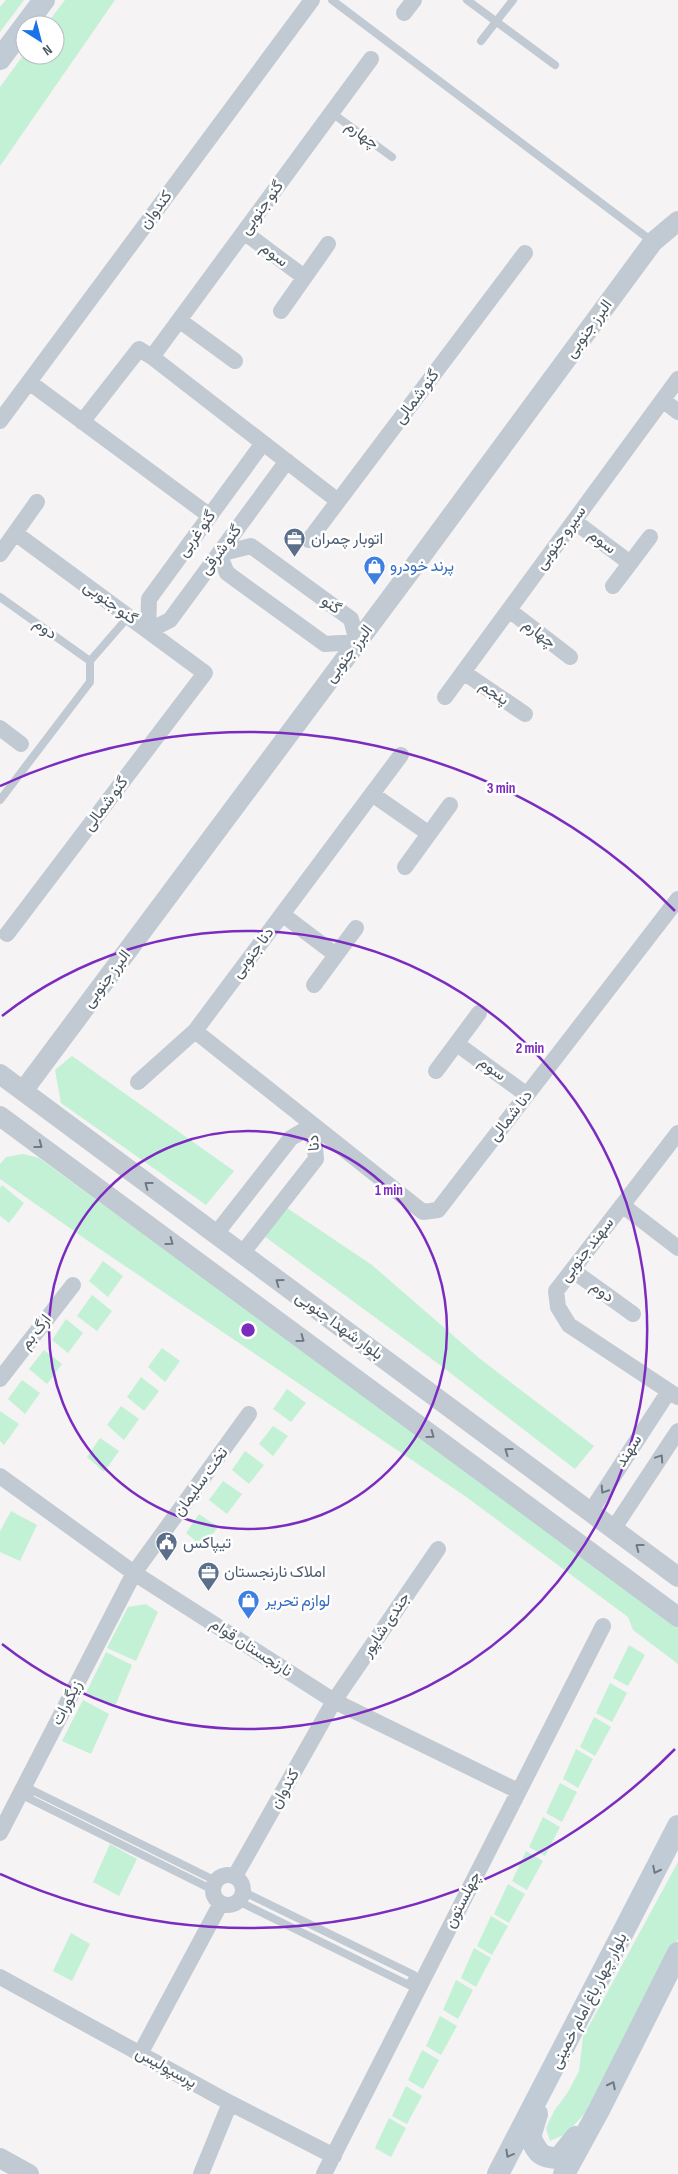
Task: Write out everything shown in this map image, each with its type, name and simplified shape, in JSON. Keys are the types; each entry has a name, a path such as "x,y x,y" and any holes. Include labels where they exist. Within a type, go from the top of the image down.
{"main road":[{"path":"0,59 44,0"},
{"name":"بلوار چهار باغ امام خمینی","path":"498,2174 678,1826"},
{"path":"564,2174 600,2110 678,1953"},
{"path":"548,2080 530,2137 537,2152 546,2158 559,2158 600,2110"}],"street":[{"name":"کندوان","path":"0,421 312,0"},
{"path":"404,13 414,0"},
{"name":"گنو جنوبی","path":"152,357 371,59"},
{"name":"البرز جنوبی","path":"23,1091 653,242 678,221"},
{"name":"سوم","path":"244,232 304,277"},
{"path":"281,311 328,244"},
{"name":"گنو شمالی","path":"309,540 525,253"},
{"path":"179,320 234,361"},
{"path":"82,422 139,349 152,357 338,501"},
{"name":"سیرو جنوبی","path":"445,697 678,380"},
{"path":"29,382 210,516"},
{"path":"663,400 678,412"},
{"name":"گنو غربی","path":"148,631 149,599 264,443"},
{"name":"گنو شرقی","path":"148,631 170,620 287,461"},
{"path":"0,554 37,502"},
{"name":"سوم","path":"574,521 630,562"},
{"name":"گنو جنوبی","path":"15,533 205,673"},
{"path":"613,586 650,537"},
{"name":"گنو","path":"218,554 251,546 351,619 357,642"},
{"path":"218,554 227,573 325,644 357,642"},
{"name":"چهارم","path":"509,610 570,657"},
{"name":"پنجم","path":"463,672 525,714"},
{"name":"گنو شمالی","path":"8,934 205,673"},
{"path":"0,728 21,744"},
{"name":"دنا جنوبی","path":"138,1082 195,1031 401,755"},
{"path":"372,794 428,833"},
{"path":"405,867 450,805"},
{"name":"دنا شمالی","path":"313,1125 423,1212 438,1210 678,899"},
{"path":"282,914 336,955"},
{"path":"314,985 356,928"},
{"path":"436,1072 479,1013"},
{"path":"195,1031 313,1125"},
{"name":"سوم","path":"457,1044 527,1095"},
{"name":"بلوار شهدا جنوبی","path":"0,1074 678,1576"},
{"name":"بلوار شهدا جنوبی","path":"1,1120 678,1617"},
{"name":"دنا","path":"215,1235 290,1138 313,1125 316,1159 241,1254"},
{"name":"سهند جنوبی","path":"674,1394 569,1325 558,1307 556,1291 678,1133"},
{"path":"622,1205 678,1248"},
{"name":"دوم","path":"572,1270 633,1314"},
{"name":"ارگ بم","path":"0,1379 73,1285"},
{"name":"سهند","path":"590,1511 674,1394"},
{"name":"تخت سلیمان","path":"134,1573 249,1414"},
{"name":"سهند","path":"614,1528 678,1431"},
{"name":"نارنجستان قوام","path":"0,1476 134,1573 334,1701 518,1791"},
{"name":"جندی شاپور","path":"334,1701 438,1549"},
{"name":"زیگورات","path":"0,1833 134,1573"},
{"name":"چهلستون","path":"324,2174 603,1626"},
{"name":"کندوان","path":"238,1889 334,1701"},
{"path":"140,2054 216,1891 226,1875 238,1889 231,1904 216,1891"},
{"name":"پرسپولیس","path":"0,1977 230,2103 334,2156"},
{"path":"201,2174 230,2103"},
{"path":"0,2158 29,2174"}],"lane":[{"path":"332,0 653,242"},
{"path":"467,0 555,64"},
{"path":"481,41 513,0"},
{"name":"چهارم","path":"332,113 392,157"},
{"name":"دوم","path":"0,597 90,661"},
{"path":"0,800 90,682 90,661 129,616"},
{"path":"32,1790 216,1891 28,1798 32,1790"},
{"path":"238,1889 414,1975 409,1985 238,1889"}],"green space":[{"path":"6,0 24,0 0,32 0,7"},
{"path":"65,0 115,0 0,166 0,87 16,65 65,65 65,15 54,15"},
{"path":"72,1056 234,1171 206,1205 61,1103 55,1070"},
{"path":"23,1154 39,1158 678,1624 678,1664 633,1630 628,1617 465,1496 91,1243 0,1179 0,1164 6,1157"},
{"path":"2,1185 24,1203 9,1223 0,1216 0,1188"},
{"path":"287,1208 372,1265 479,1358 594,1446 575,1469 440,1365 264,1236"},
{"path":"103,1261 123,1276 108,1297 89,1281"},
{"path":"92,1295 112,1311 97,1331 77,1316"},
{"path":"66,1319 83,1333 68,1353 52,1340"},
{"path":"162,1348 180,1361 165,1382 148,1367"},
{"path":"44,1350 62,1364 47,1384 29,1369"},
{"path":"141,1377 159,1391 144,1411 127,1397"},
{"path":"22,1380 40,1393 25,1414 8,1399"},
{"path":"287,1389 306,1403 291,1422 273,1409"},
{"path":"121,1406 139,1419 124,1440 107,1425"},
{"path":"0,1411 19,1424 4,1445 0,1441"},
{"path":"273,1426 288,1436 273,1456 259,1444"},
{"path":"100,1438 119,1451 104,1472 87,1457"},
{"path":"245,1451 264,1465 249,1484 232,1470"},
{"path":"223,1481 242,1494 227,1514 209,1500"},
{"path":"11,1511 37,1525 20,1561 0,1552 0,1531"},
{"path":"199,1514 218,1527 203,1547 186,1533"},
{"path":"146,1604 158,1612 136,1661 107,1648 128,1607"},
{"path":"629,1645 645,1655 628,1686 613,1678"},
{"path":"106,1652 132,1665 115,1706 86,1693"},
{"path":"610,1683 627,1693 612,1722 596,1713"},
{"path":"83,1700 109,1714 91,1754 62,1741"},
{"path":"594,1717 611,1727 595,1756 580,1747"},
{"path":"576,1749 593,1759 578,1788 563,1779"},
{"path":"560,1783 577,1792 562,1822 546,1813"},
{"path":"543,1817 560,1827 545,1856 529,1847"},
{"path":"110,1844 137,1859 119,1896 93,1882"},
{"path":"526,1851 543,1861 527,1890 512,1881"},
{"path":"678,1862 678,1939 595,2102 566,2134 550,2141 546,2128 554,2111 568,2092 579,2071 583,2037"},
{"path":"508,1884 525,1894 509,1923 494,1914"},
{"path":"491,1916 508,1926 492,1955 477,1946"},
{"path":"71,1933 90,1944 72,1981 53,1971"},
{"path":"474,1948 491,1958 476,1987 461,1978"},
{"path":"456,1980 473,1990 458,2019 443,2010"},
{"path":"440,2016 457,2026 441,2055 426,2046"},
{"path":"422,2050 439,2060 423,2089 408,2080"},
{"path":"406,2086 422,2096 407,2124 392,2116"},
{"path":"389,2118 406,2128 391,2157 375,2148"}],"place":[{"name":"اتوبار چمران","path":"295,558"},
{"name":"پرند خودرو","path":"374,585"},
{"name":"تیپاکس","path":"167,1562"},
{"name":"املاک نارنجستان","path":"208,1591"},
{"name":"لوازم تحریر","path":"249,1620"}]}
